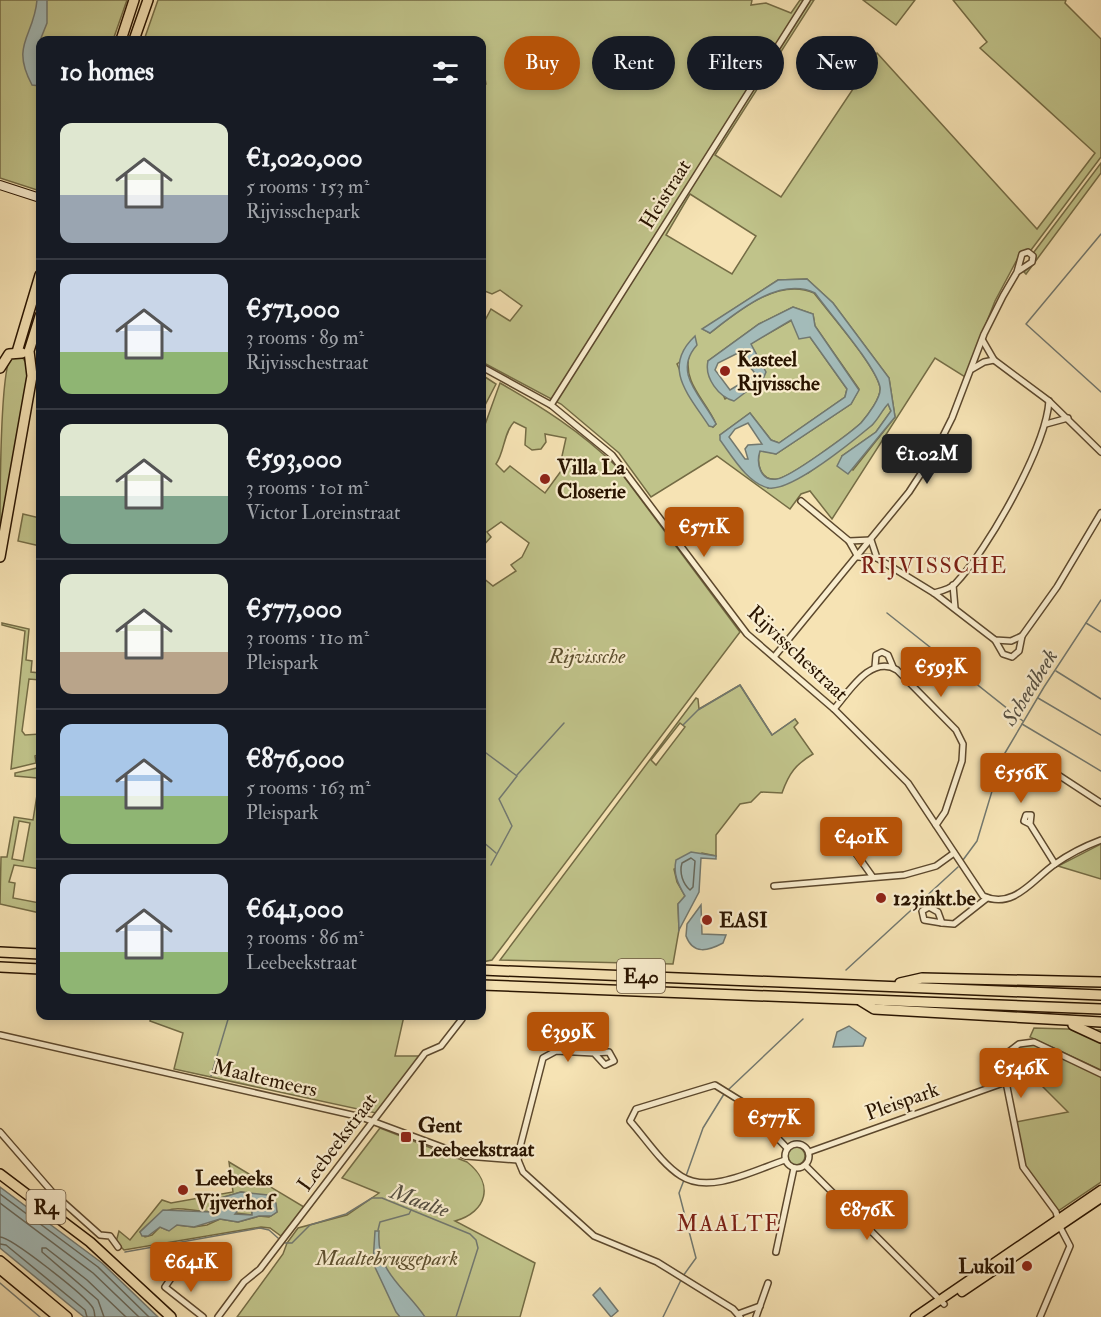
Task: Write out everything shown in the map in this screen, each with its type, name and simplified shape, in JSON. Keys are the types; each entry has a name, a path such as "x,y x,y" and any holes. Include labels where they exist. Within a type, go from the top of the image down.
{"highway":[{"path":"122,36 134,0"},
{"path":"135,36 148,0"},
{"path":"1,361 17,352 36,288"},
{"path":"0,557 32,376 33,367 29,357 36,331"},
{"path":"17,352 29,357"},
{"path":"0,952 36,954"},
{"path":"0,967 36,969"},
{"name":"E40","path":"486,970 1101,994"},
{"path":"1074,981 1101,977"},
{"path":"886,985 922,978 1101,982"},
{"name":"E40","path":"486,985 1101,1009"},
{"path":"859,999 874,1009 1101,1022"},
{"path":"1063,1021 1101,1038"},
{"name":"R4","path":"0,1174 90,1242 171,1317"},
{"path":"0,1261 67,1317"},
{"path":"0,1269 58,1317"}],"main road":[{"path":"925,1317 1058,1217 1101,1190"},
{"path":"915,1317 943,1302 1101,1198"}],"street":[{"name":"Heistraat","path":"550,405 807,0"},
{"path":"0,185 36,197"},
{"path":"774,657 858,557 909,492 935,452 993,315 1017,272"},
{"path":"982,341 994,360 1049,401 1101,452"},
{"path":"972,369 984,362 994,360"},
{"name":"Rijvisschestraat","path":"486,369 550,405 612,455 747,634 834,709 908,783 978,892 987,898"},
{"path":"934,593 953,585 1005,510 1046,424 1049,401"},
{"path":"1046,424 1068,418"},
{"path":"801,501 849,541 858,557"},
{"path":"858,557 878,558 934,593 995,640 1003,654 1012,657 1018,651 1022,636 1057,587 1101,513"},
{"path":"849,541 871,540"},
{"path":"871,540 878,558"},
{"path":"953,585 955,608"},
{"path":"995,640 1006,642 1022,636"},
{"path":"876,667 876,655 882,652 888,655 892,667 956,730 963,744 962,761 949,802 936,825"},
{"path":"834,709 867,672 876,667 892,667"},
{"path":"1056,773 1101,802"},
{"path":"839,824 839,837 855,852 872,876"},
{"path":"1030,824 1054,864"},
{"path":"942,923 954,924 987,898 1004,899 1015,896 1054,864 1101,840"},
{"path":"774,886 808,882 858,881 872,876 904,875 926,870 945,861 954,853"},
{"name":"Leebeekstraat","path":"218,1317 244,1282 260,1269 425,1053 441,1046 461,1020"},
{"name":"Maaltemeers","path":"0,1035 374,1120 466,1156 518,1160"},
{"path":"1040,1317 1070,1251 1058,1217 1023,1167 1006,1082 1006,1054 1019,1044 1034,1042 1101,1074"},
{"path":"594,1053 556,1051 543,1058 518,1160 530,1180 594,1236 657,1262 739,1315 760,1306"},
{"name":"Pleispark","path":"809,1152 1006,1082"},
{"path":"785,1160 721,1180 686,1179 665,1162 630,1121 636,1109 715,1085 744,1103 788,1148"},
{"path":"0,1132 53,1193 100,1235 110,1236 118,1247"},
{"path":"788,1148 800,1144 809,1152 806,1165"},
{"path":"785,1160 788,1148"},
{"path":"785,1160 794,1168"},
{"path":"794,1168 806,1165"},
{"path":"806,1165 943,1302"},
{"path":"776,1252 794,1168"},
{"path":"187,1274 185,1277 174,1274 165,1287 203,1317"},
{"path":"756,1317 768,1283"}],"green space":[{"path":"0,0 127,0 114,36 36,36 36,190 0,178"},
{"path":"158,0 752,0 751,5 766,3 791,13 800,0 814,0 784,47 784,36 687,36 687,90 757,90 715,155 781,197 852,90 878,90 878,54 1037,229 1095,153 980,48 987,42 953,0 1066,0 1065,3 1101,39 1101,157 1031,250 1020,254 995,301 965,377 935,358 832,519 810,491 801,494 790,509 717,456 651,497 619,453 561,404 486,364 486,318 491,309 510,321 522,306 500,290 492,294 486,292 486,36 145,36","holes":["690,194 756,236 732,274 666,235","807,279 833,303 889,378 895,417 853,470 842,456 876,432 891,411 888,403 872,425 808,473 768,488 720,435 750,413 771,440 779,443 845,397 847,389 810,337 792,320 750,344 762,364 763,379 725,399 708,361 759,324 793,307 813,314 815,326 859,389 851,404 776,454 760,450 759,465 763,474 771,479 777,479 794,471 861,423 876,401 880,387 870,366 814,293 800,289 786,289 773,293 746,306 710,333 703,329 778,280","689,355 688,365 692,383 716,424 713,427 695,404 677,364"]},
{"path":"863,0 915,0 896,25"},
{"path":"1101,163 1101,173 1026,274 1024,272 1036,260 1034,252"},
{"path":"22,357 29,367 0,536 4,390 10,358"},
{"path":"486,378 496,384 486,403"},
{"name":"Rijvissche","path":"500,383 575,431 616,466 740,632 492,960 486,961 486,580 493,586 516,571 511,565 522,557 529,543 501,522 487,532 491,537 486,543 486,422","holes":["514,422 526,428 525,445 532,450 541,449 546,442 545,434 566,438 560,465 564,467 545,493 510,466 504,472 496,464"]},
{"path":"23,514 36,517 36,545 18,541"},
{"path":"2,623 29,629 26,660 32,661 31,672 36,673 36,680 29,679 22,731 25,735 36,734 36,763 11,769 25,631 2,625"},
{"path":"740,685 772,735 795,719 798,723 794,727 813,754 794,770 782,793 761,792 751,802 740,804 716,835 716,856 702,853 674,869 677,882 685,896 678,904 679,930 673,964 500,960 696,698 699,709","holes":["680,723 685,727 656,765 651,760"]},
{"path":"36,768 36,778 15,776 15,773"},
{"path":"36,801 36,868 14,865 9,882 15,883 13,898 36,902 36,912 0,904 1,857 7,857 14,817 33,820","holes":["19,821 30,823 23,861 12,859"]},
{"path":"1101,844 1101,879 1058,866"},
{"path":"403,1020 395,1056 420,1056 376,1113 174,1069 183,1033 150,1021"},
{"path":"1034,1028 1101,1030 1101,1070 1030,1037"},
{"path":"1035,1044 1101,1075 1101,1182 1058,1211 1025,1167 1016,1122 1068,1112 1034,1078 1008,1082 1008,1056 1019,1047"},
{"name":"Maaltebruggepark","path":"380,1128 467,1162 476,1170 484,1188 484,1196 474,1211 455,1221 535,1263 520,1317 237,1317 283,1254 287,1243 298,1228 347,1215 379,1193 342,1178"},
{"path":"792,1147 800,1147 805,1152 803,1163 792,1165 787,1160 787,1152"},
{"path":"229,1162 304,1207 281,1236 270,1228 261,1227 124,1250 116,1242 119,1231 130,1240 162,1200 171,1203 233,1192","holes":["241,1192 271,1197 277,1212 269,1217 259,1216 238,1222 220,1219 207,1225 194,1227 177,1225 167,1230 160,1227 152,1235 145,1237 140,1232 158,1215 172,1209 212,1212 217,1199"]},
{"path":"244,1204 252,1207 252,1215 235,1213"}],"water":[{"path":"37,0 47,0 47,23 42,36 36,36 36,86 32,85 23,60 25,41"},
{"path":"807,279 833,303 889,378 895,417 848,474 837,466 842,456 876,432 891,411 888,404 871,426 822,464 792,482 769,488 747,475 720,440 720,435 750,413 771,440 779,443 845,397 847,389 810,337 799,339 791,320 751,344 766,372 763,379 734,401 728,399 714,386 708,374 708,361 759,324 793,307 813,314 815,326 859,390 851,404 776,454 760,451 759,466 763,475 771,479 777,479 794,471 855,428 870,411 880,391 870,366 815,293 801,289 787,289 773,293 746,307 710,333 702,329 778,280","holes":["738,353 754,372 753,376 730,390 715,370 718,363","748,423 762,444 748,445 745,449 748,459 745,459 729,437 735,429"]},
{"path":"695,336 697,345 687,366 688,376 716,424 713,427 709,426 687,392 679,370 680,359 685,348"},
{"path":"691,852 716,856 716,859 701,858 699,892 679,930 678,904 685,896 677,879 676,860"},
{"path":"701,905 702,934 726,935 723,943 702,950 693,946 686,936 687,924"},
{"path":"849,1026 866,1038 863,1046 833,1047 837,1032"},
{"path":"0,1187 102,1263 158,1317 84,1317 0,1248"},
{"path":"241,1192 268,1195 276,1203 277,1212 271,1216 259,1216 238,1222 220,1219 194,1227 177,1225 169,1231 160,1227 148,1236 142,1236 140,1232 163,1210 211,1212 217,1199","holes":["244,1204 252,1207 252,1215 235,1214"]},
{"path":"375,1231 379,1231 379,1245 387,1268 425,1317 400,1317 396,1312 373,1263"},
{"path":"600,1288 618,1311 611,1317 593,1295"}],"waterway":[{"path":"1101,234 1026,324 1101,392"},
{"name":"Scheedbeek","path":"963,860 977,841 1002,758 1044,687 1101,600"},
{"path":"887,613 1023,721"},
{"path":"1086,623 1101,632"},
{"path":"1056,671 1101,699"},
{"path":"683,725 698,710 740,685 772,735 795,719"},
{"path":"1038,698 1101,735"},
{"path":"517,775 564,723"},
{"path":"1022,724 1101,771"},
{"path":"486,753 517,776 499,799 512,826 491,865"},
{"path":"1001,763 1039,791"},
{"path":"486,844 496,853"},
{"name":"Scheedbeek","path":"846,970 958,867"},
{"name":"Scheedbeek","path":"728,1090 803,1019"},
{"path":"211,1076 228,1020"},
{"name":"Scheedbeek","path":"686,1176 703,1128 724,1094"},
{"name":"Scheedbeek","path":"683,1276 696,1258 679,1193 684,1180"},
{"name":"Maalte","path":"285,1243 292,1243 310,1225 346,1214 372,1198 382,1198 470,1234 476,1240 478,1248 456,1317"},
{"path":"378,1230 380,1222 409,1214 411,1210"},
{"name":"Maalte","path":"125,1252 260,1228 269,1230 278,1238"},
{"name":"Scheedbeek","path":"663,1317 681,1280"},
{"path":"0,1283 40,1317"}],"place":[{"name":"Kasteel Rijvissche","path":"725,371"},
{"name":"Villa La Closerie","path":"545,479"},
{"name":"123inkt.be","path":"881,898"},
{"name":"EASI","path":"707,920"},
{"name":"Gent Leebeekstraat","path":"406,1137"},
{"name":"Leebeeks Vijverhof","path":"183,1190"},
{"name":"Lukoil","path":"1027,1266"}],"district":[{"name":"RIJVISSCHE","path":"934,565"},
{"name":"MAALTE","path":"729,1223"}]}
